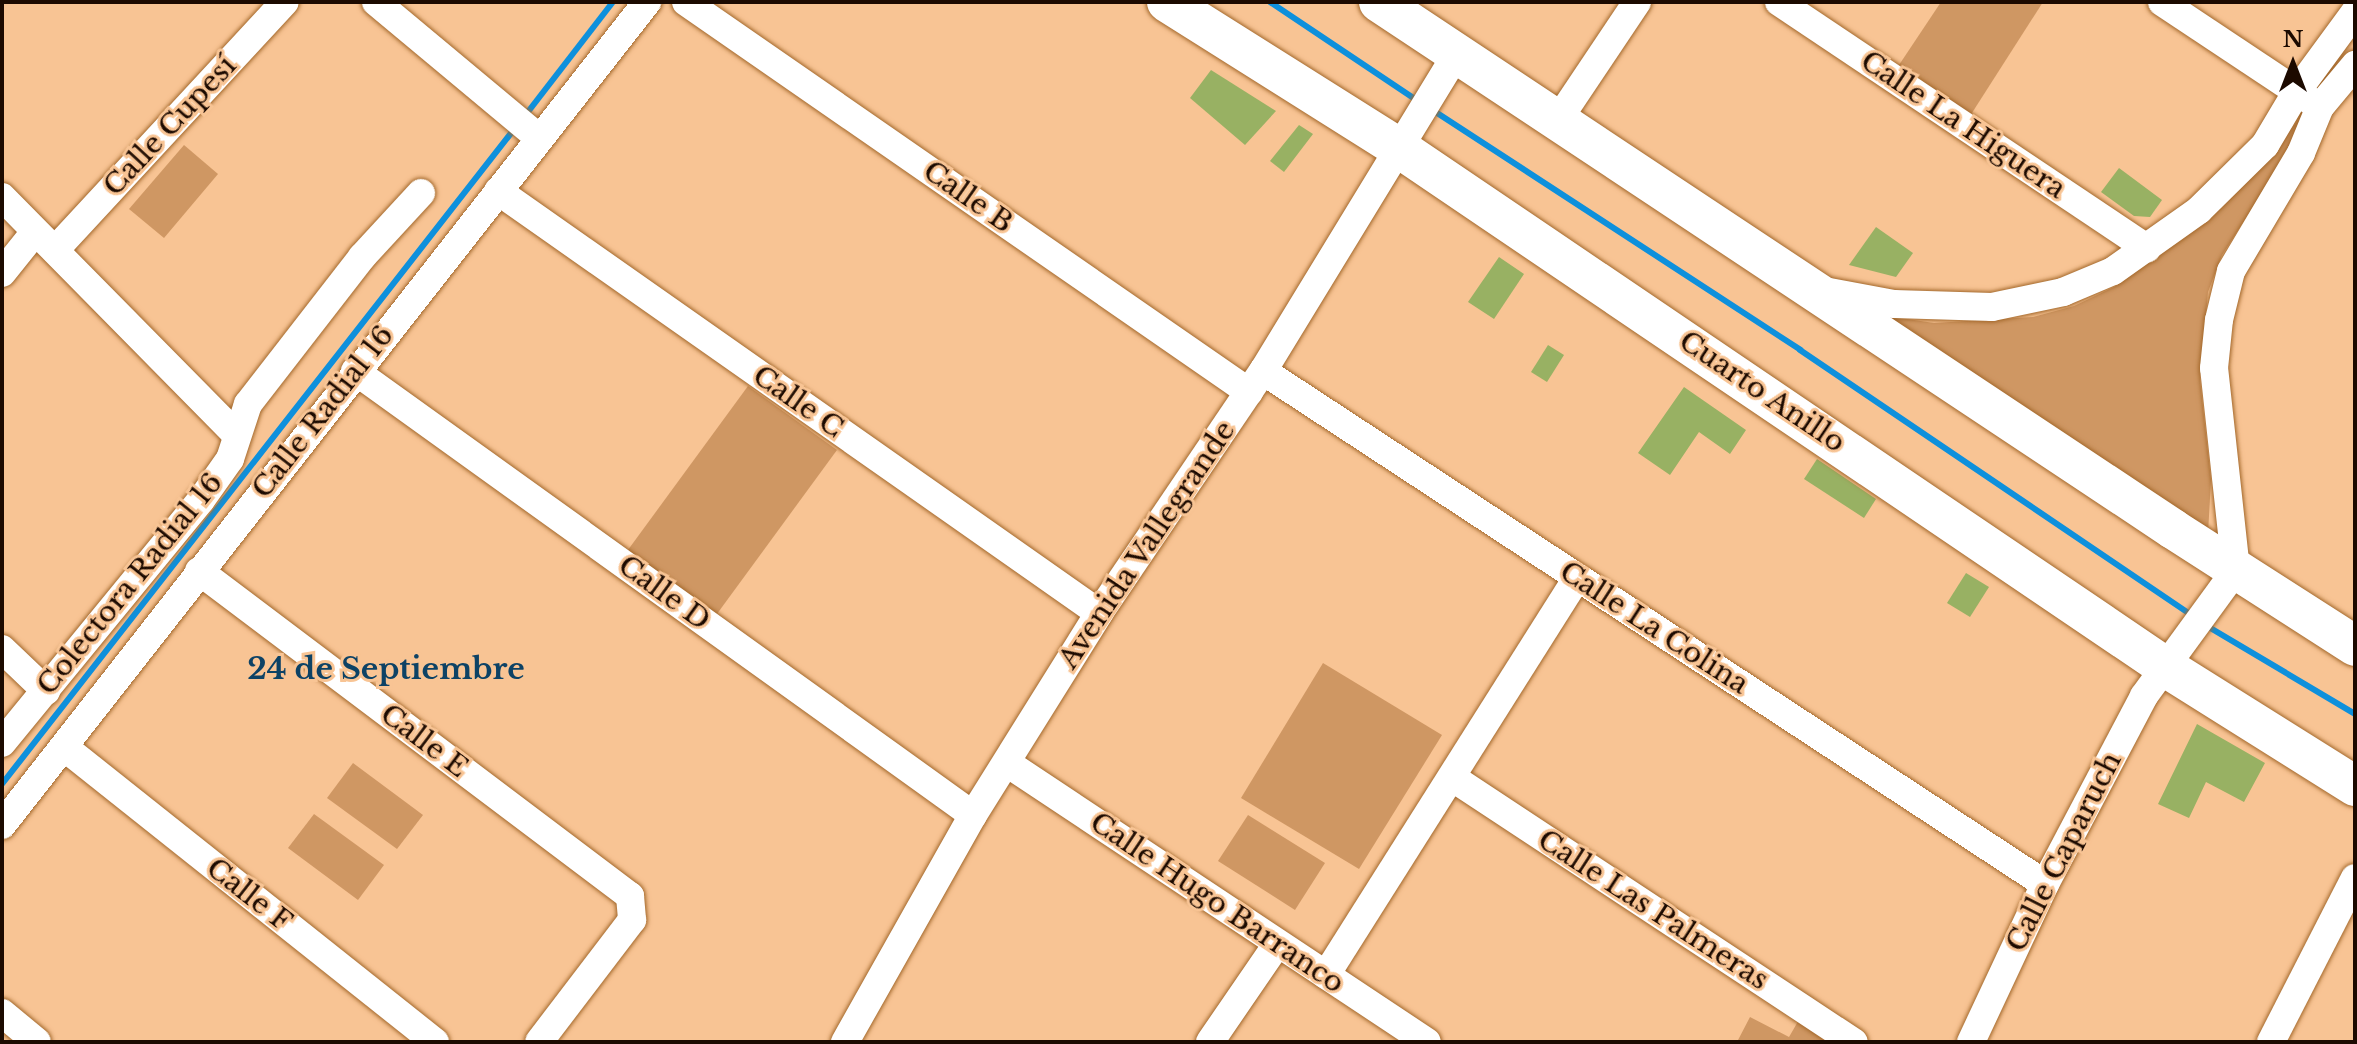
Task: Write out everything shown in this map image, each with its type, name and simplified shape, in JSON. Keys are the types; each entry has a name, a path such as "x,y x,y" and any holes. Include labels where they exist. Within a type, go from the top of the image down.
{"highway":[{"name":"Cuarto Anillo","path":"1167,2 1408,133 2175,655 2355,786"},
{"path":"1379,2 1813,289 2228,581 2355,646"}],"street":[{"name":"Calle Cupesí","path":"2,273 45,241 285,2"},
{"path":"376,2 539,138"},
{"name":"Calle Radial 16","path":"2,825 199,571 217,512 355,371 647,2"},
{"name":"Calle B","path":"686,2 1256,382"},
{"path":"1558,120 1637,2"},
{"name":"Calle La Higuera","path":"1779,2 2147,248"},
{"path":"2162,2 2308,99"},
{"path":"2228,581 2214,368 2219,320 2231,271 2301,153 2308,99 2355,12"},
{"name":"Avenida Vallegrande","path":"845,1042 973,815 1099,613 1256,382 1457,53"},
{"path":"1813,289 1894,304 1992,307 2063,292 2113,271 2199,210 2308,99 2355,65"},
{"name":"Calle C","path":"498,191 1099,613"},
{"name":"Colectora Radial 16","path":"2,743 46,691 217,512 236,434 248,404 362,257 421,193"},
{"path":"2,197 236,434"},
{"name":"Calle D","path":"355,371 973,815"},
{"name":"Calle La Colina","path":"1256,382 1577,578 2045,884"},
{"name":"Calle E","path":"199,571 630,896 632,920 539,1042"},
{"path":"1326,975 1577,578"},
{"name":"Calle Caparuch","path":"1971,1042 2045,884 2144,696 2228,581"},
{"path":"2,649 46,691"},
{"name":"Calle F","path":"64,747 435,1042"},
{"name":"Calle Hugo Barranco","path":"1007,763 1427,1042"},
{"name":"Calle Las Palmeras","path":"1453,778 1854,1042"},
{"path":"2271,1042 2355,878"},
{"path":"1210,1042 1277,944"},
{"path":"2,1013 37,1042"}],"shaded area":[{"path":"1941,2 2043,2 1970,116 1897,68"},
{"path":"2318,107 2222,255 2208,292 2200,380 2211,480 2208,534 1887,316 1934,323 2033,317 2074,306 2114,287 2190,233 2302,117"},
{"path":"184,145 218,174 164,238 129,209"},
{"path":"748,386 837,450 714,618 625,554"},
{"path":"1323,663 1442,735 1359,869 1241,798"},
{"path":"353,763 423,815 397,849 327,798"},
{"path":"314,814 384,865 358,900 288,848"},
{"path":"1248,815 1325,863 1295,910 1218,861"},
{"path":"1750,1017 1789,1037 1800,1018 1836,1042 1737,1042"}],"building":[{"path":"1211,70 1276,111 1245,145 1190,98"},
{"path":"1299,125 1313,134 1284,172 1270,161"},
{"path":"2119,168 2162,200 2150,217 2134,216 2101,192"},
{"path":"1876,227 1913,253 1896,277 1849,265"},
{"path":"1499,257 1524,274 1494,319 1468,302"},
{"path":"1548,345 1564,355 1547,382 1531,372"},
{"path":"1684,387 1746,430 1730,454 1699,432 1670,475 1638,453"},
{"path":"1817,459 1876,499 1864,518 1804,479"},
{"path":"1966,573 1989,587 1970,617 1947,603"},
{"path":"2197,724 2265,763 2244,802 2206,782 2189,818 2158,804"}],"waterway":[{"path":"524,117 613,2"},
{"path":"1270,2 1418,101"},
{"path":"1431,109 1800,350 2194,617"},
{"path":"2,784 515,128"},
{"path":"2207,626 2355,714"}],"district":[{"name":"24 de Septiembre","path":"386,669"}]}
